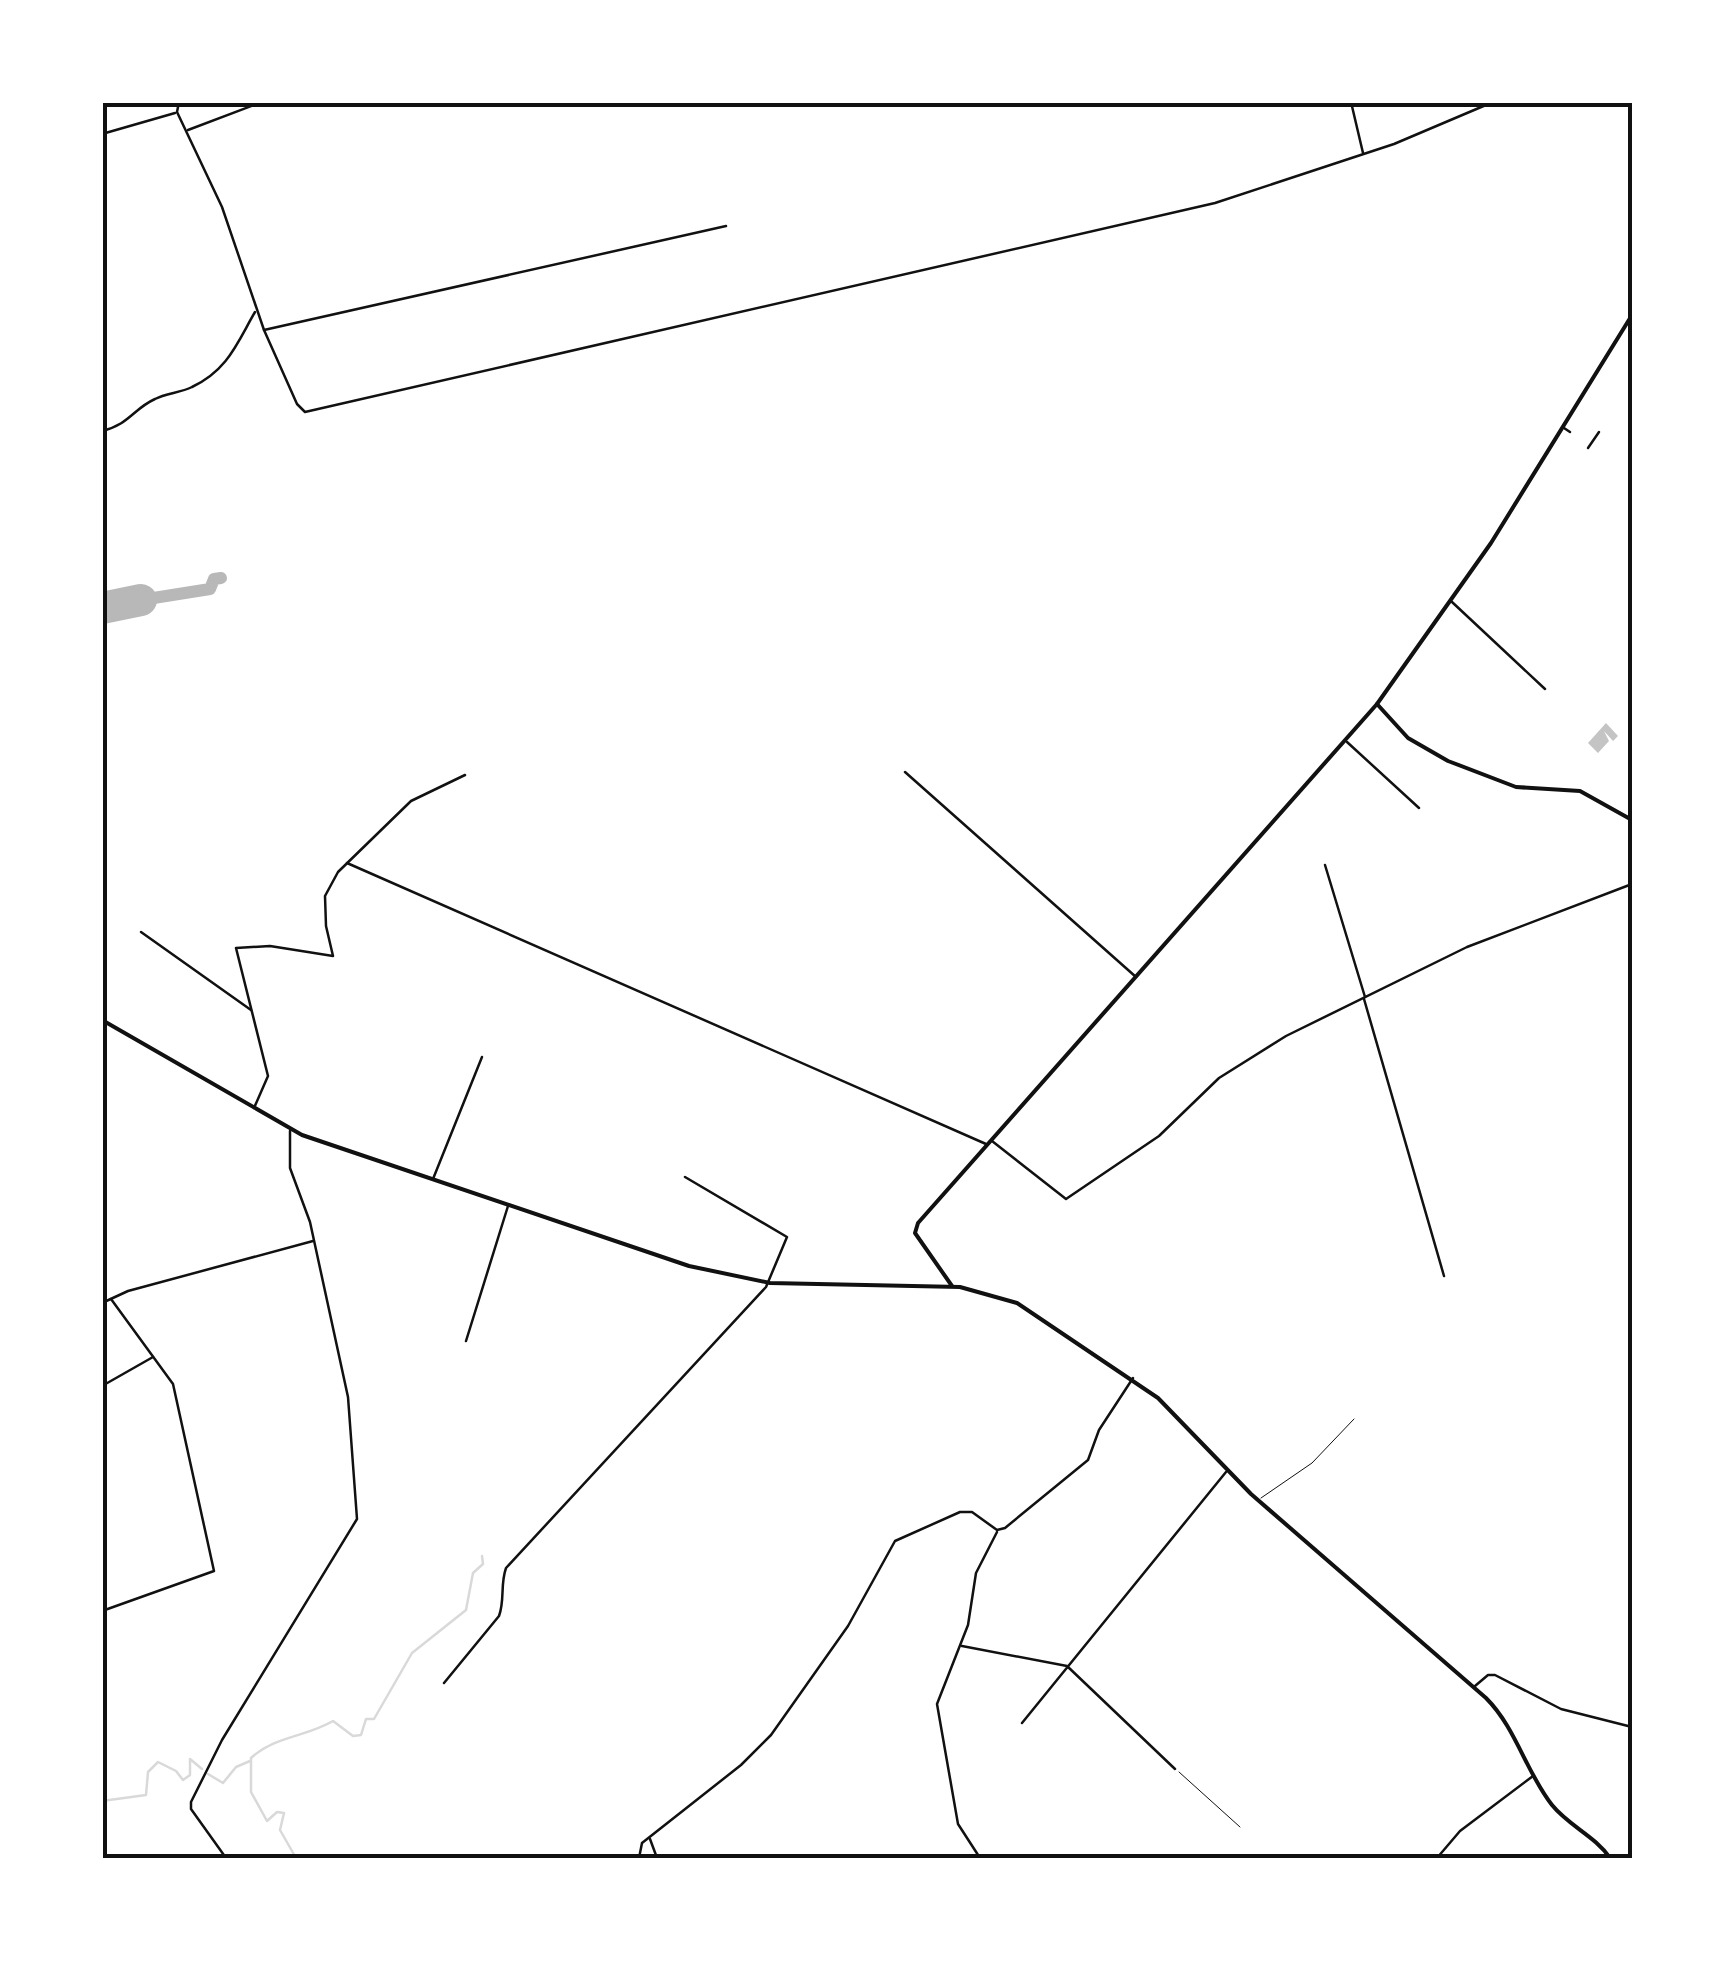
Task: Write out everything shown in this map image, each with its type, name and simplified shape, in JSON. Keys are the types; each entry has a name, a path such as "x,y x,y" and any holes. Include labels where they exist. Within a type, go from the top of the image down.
{"main road":[{"path":"952,1286 915,1228 1377,704 1452,602 1567,430 1632,315"},
{"path":"1377,704 1408,738 1448,762 1516,787 1580,792 1632,820"},
{"path":"102,1020 290,1130 689,1266 766,1282 952,1286 1018,1303 1158,1398 1258,1500 1474,1687 1504,1720 1532,1776 1556,1809 1610,1858"}],"street":[{"path":"179,102 177,112 222,206 264,330 297,404 306,412 1269,187 1493,102"},
{"path":"186,131 262,102"},
{"path":"1351,102 1363,154"},
{"path":"102,134 177,112"},
{"path":"264,330 726,226"},
{"path":"102,430 129,422 152,400 190,388 223,366 242,342 257,311"},
{"path":"1588,448 1599,432"},
{"path":"1452,602 1545,689"},
{"path":"1346,742 1419,808"},
{"path":"905,772 1137,978"},
{"path":"254,1110 269,1079 236,948 251,944 329,958 334,954 326,926 326,896 347,863 411,800 465,776"},
{"path":"347,863 990,1143 1066,1199 1159,1136 1219,1078 1286,1036 1466,947 1632,884"},
{"path":"1326,865 1444,1276"},
{"path":"142,932 250,1010"},
{"path":"433,1180 482,1057"},
{"path":"226,1858 191,1809 205,1771 356,1519 348,1397 314,1240 290,1168 290,1130"},
{"path":"444,1683 498,1616 503,1604 500,1585 506,1568 747,1310 766,1282 787,1237 685,1177"},
{"path":"466,1341 508,1206"},
{"path":"102,1303 314,1240"},
{"path":"102,1611 214,1570 173,1384 111,1299"},
{"path":"102,1386 155,1356"},
{"path":"980,1858 958,1824 937,1704 960,1646 976,1573 997,1530 1088,1460 1099,1430 1133,1378"},
{"path":"1022,1722 1227,1470"},
{"path":"639,1858 638,1847 772,1735 848,1626 895,1540 966,1511 997,1530"},
{"path":"960,1646 1067,1666 1175,1769"},
{"path":"1474,1687 1495,1675 1561,1709 1632,1728"},
{"path":"1437,1858 1460,1831 1532,1776"},
{"path":"650,1838 658,1858"}],"lane":[{"path":"1258,1500 1312,1463 1354,1420"}],"path":[{"path":"1175,1769 1240,1827"}],"building":[{"path":"1606,723 1618,736 1613,741 1604,731 1609,741 1598,753 1588,743"}],"waterway":[{"path":"296,1858 280,1830 284,1813 277,1812 267,1821 251,1792 251,1758 270,1745 333,1721 353,1736 361,1735 366,1719 374,1719 412,1653 466,1610 473,1573 483,1564 482,1556"},
{"path":"102,1801 146,1795 148,1772 158,1762 176,1771 183,1780 190,1775 190,1759 202,1769"},
{"path":"208,1774 223,1783 236,1767 250,1761"}],"taxiway":[{"path":"141,600 210,589 214,579 221,578"}],"runway":[{"path":"102,608 141,600"}]}
